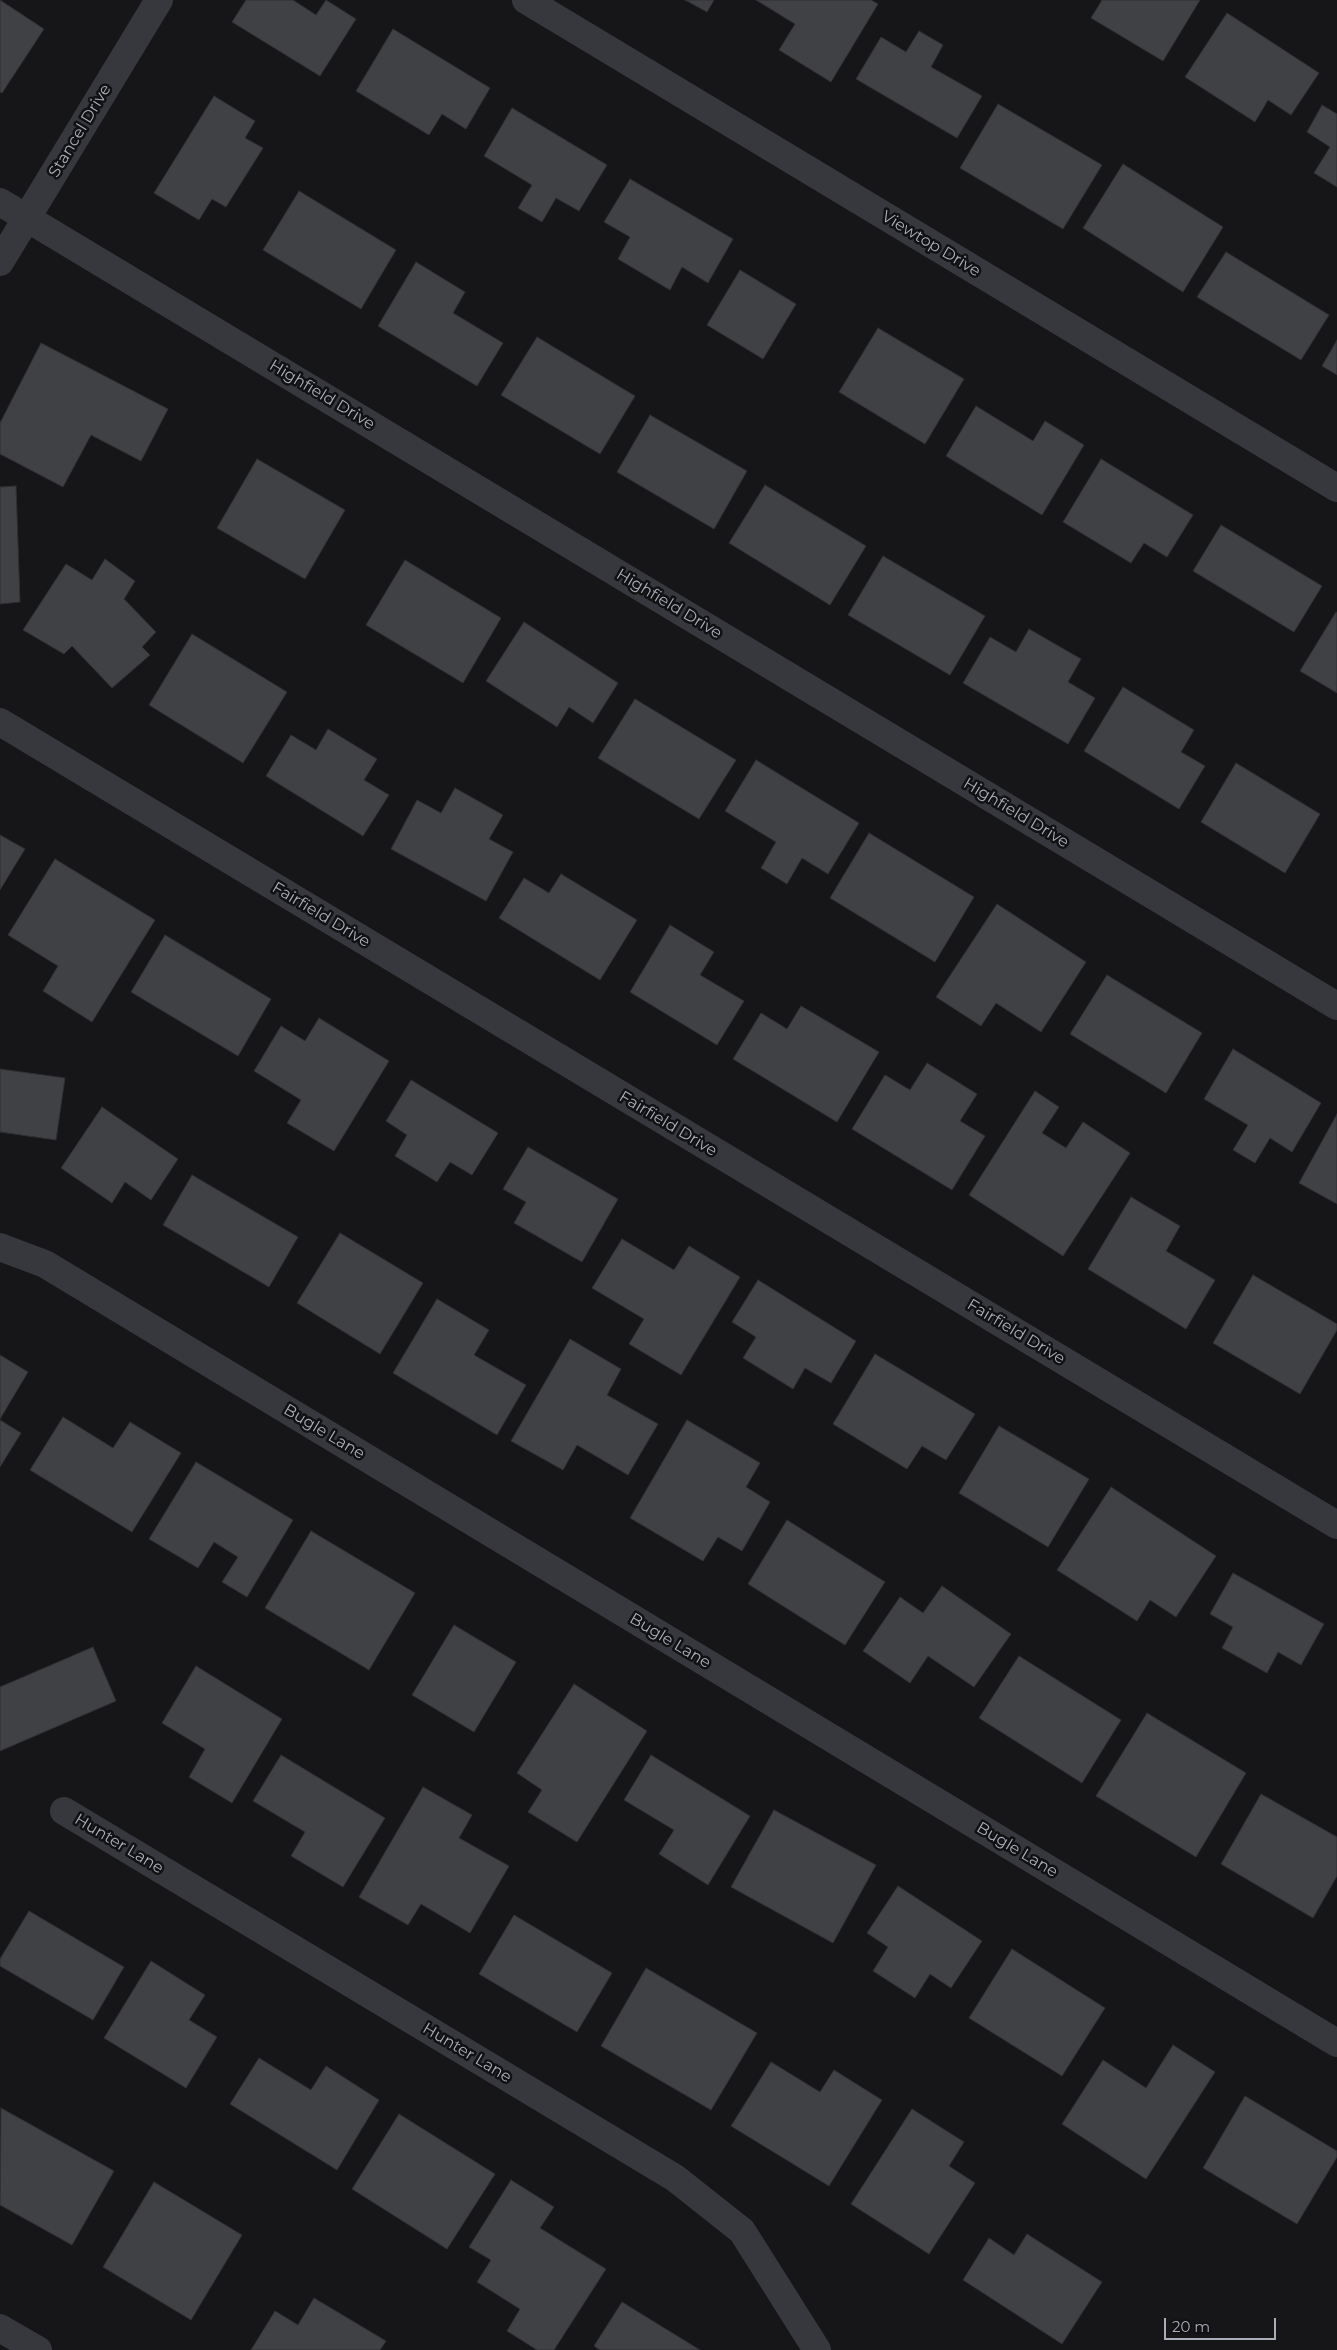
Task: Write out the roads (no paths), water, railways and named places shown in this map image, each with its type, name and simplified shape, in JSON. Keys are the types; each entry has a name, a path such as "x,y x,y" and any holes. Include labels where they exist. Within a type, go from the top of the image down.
{"street":[{"name":"Stancel Drive","path":"0,262 159,0"},
{"name":"Viewtop Drive","path":"526,0 1337,488"},
{"name":"Highfield Drive","path":"0,202 1337,1006"},
{"name":"Fairfield Drive","path":"0,722 1337,1525"},
{"name":"Bugle Lane","path":"0,1247 45,1264 1337,2042"},
{"name":"Hunter Lane","path":"64,1811 675,2178 742,2231 817,2350"},
{"path":"0,2328 38,2350"}]}
